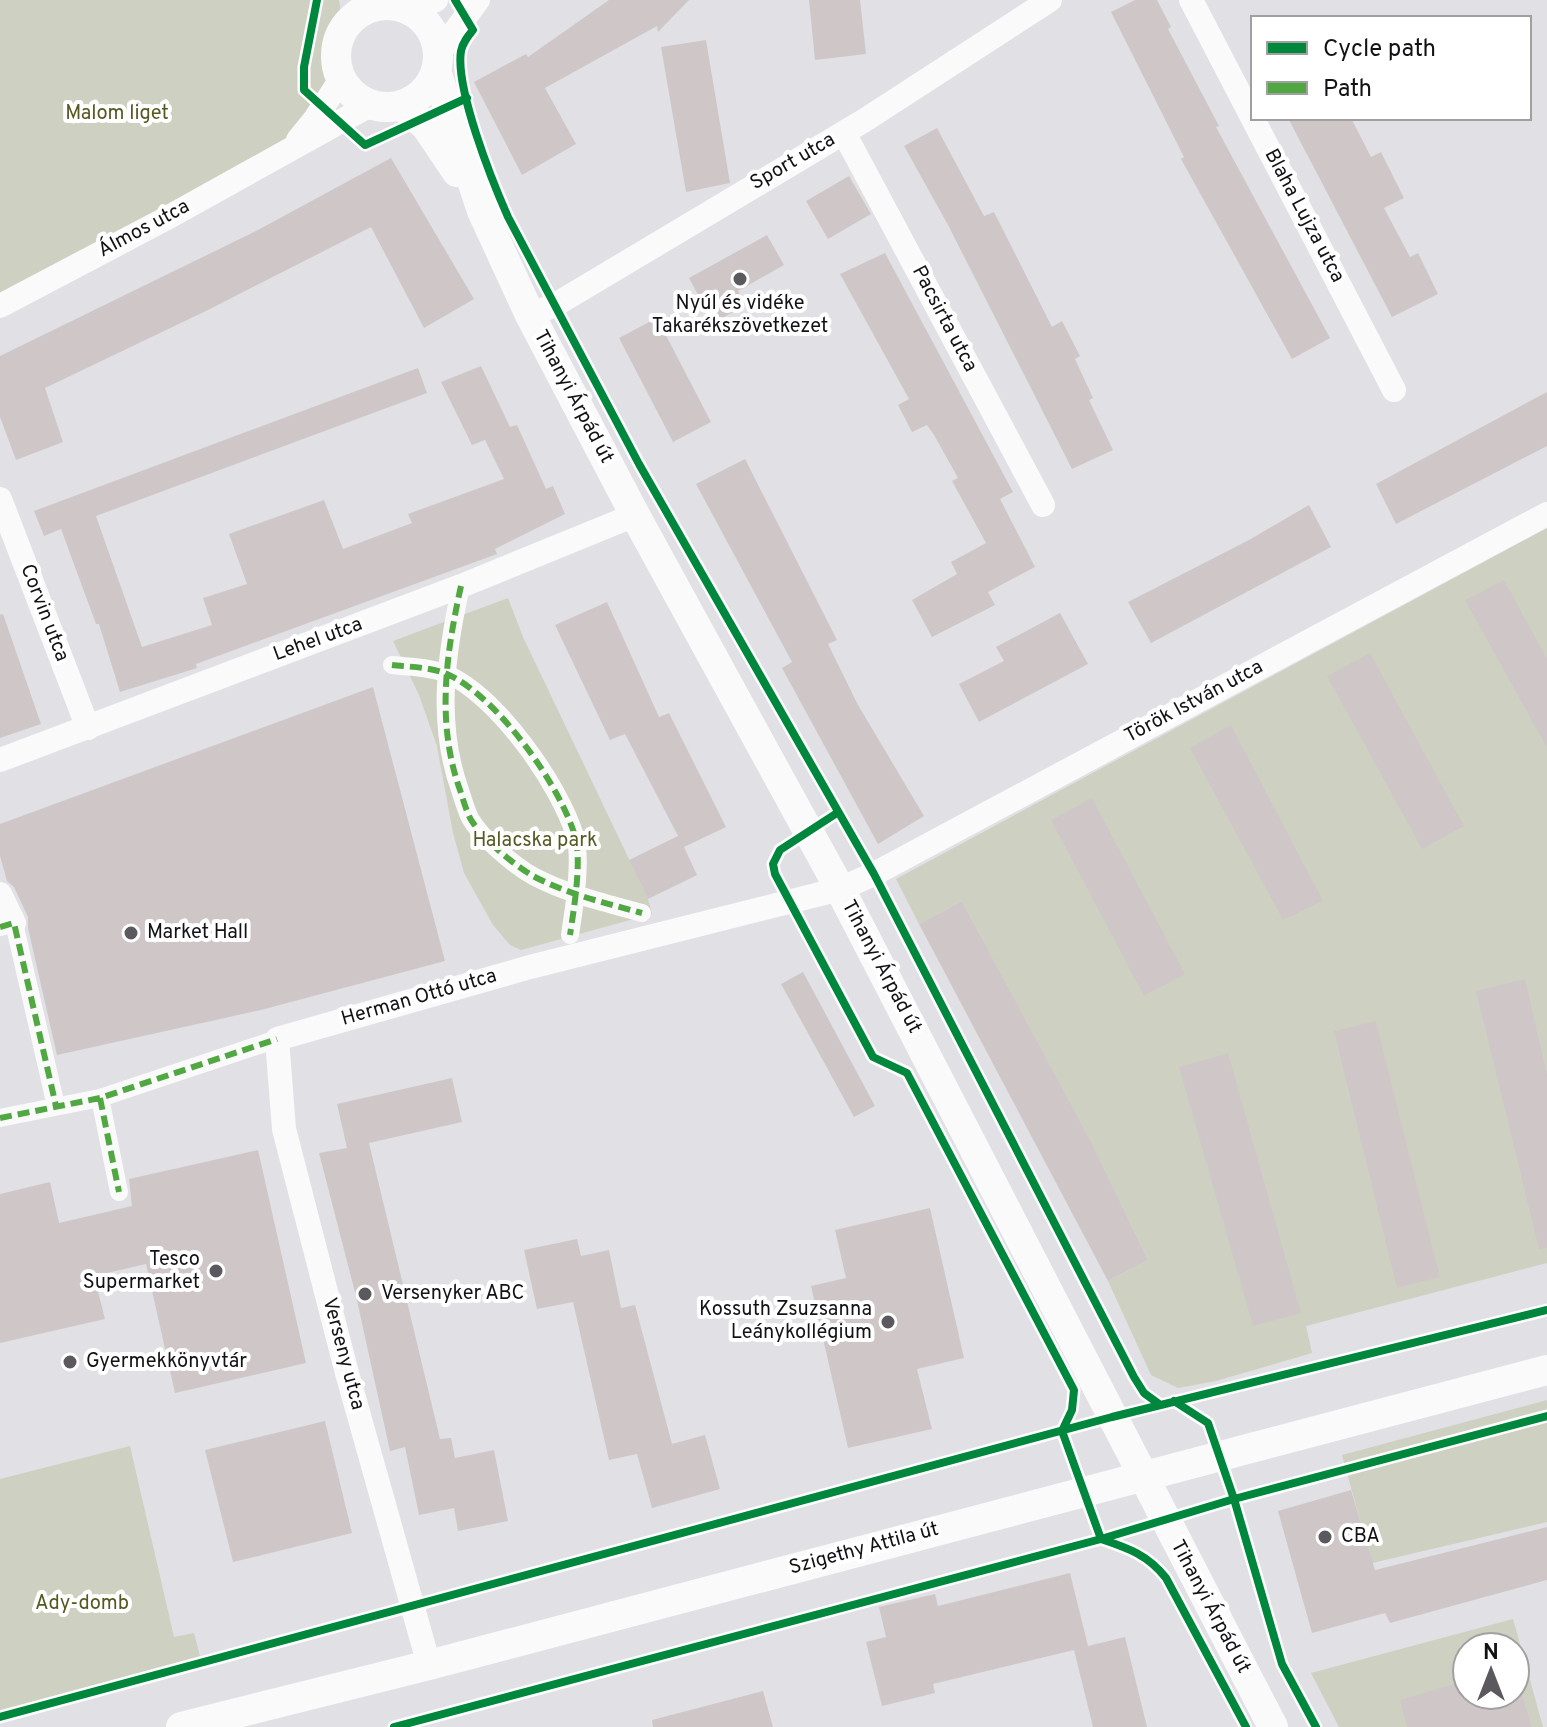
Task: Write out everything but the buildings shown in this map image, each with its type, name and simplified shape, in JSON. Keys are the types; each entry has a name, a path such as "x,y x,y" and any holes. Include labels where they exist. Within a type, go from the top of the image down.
{"street":[{"path":"386,105 423,92 438,62 478,0"},
{"name":"Sport utca","path":"530,315 555,305 844,133 1050,0"},
{"name":"Blaha Lujza utca","path":"1191,0 1251,115"},
{"name":"Tihanyi Árpád út","path":"482,211 426,126 386,105 354,94 341,79 336,54 341,15 377,5 406,3 430,27 482,211 530,315 635,515 840,889 1273,1727"},
{"name":"Álmos utca","path":"288,151 315,119 341,79"},
{"name":"Álmos utca","path":"0,306 288,151 386,105"},
{"name":"Blaha Lujza utca","path":"1253,120 1394,390"},
{"name":"Pacsirta utca","path":"844,133 1043,505"},
{"name":"Corvin utca","path":"0,499 88,728"},
{"name":"Török István utca","path":"840,889 1547,514"},
{"name":"Lehel utca","path":"0,760 461,586 635,515"},
{"path":"461,586 446,674 447,736 455,777 471,819 502,853 532,875 576,894 642,913"},
{"path":"392,665 446,674 482,699 523,740 555,789 576,838 576,894 570,935"},
{"name":"Herman Ottó utca","path":"0,1118 100,1098 277,1039 530,967 840,889"},
{"path":"0,894 56,1106"},
{"name":"Verseny utca","path":"277,1039 284,1129 351,1387 429,1665"},
{"path":"100,1098 119,1192"},
{"name":"Szigethy Attila út","path":"181,1727 429,1665 1547,1370"}],"green space":[{"name":"Malom liget","path":"0,0 339,0 343,29 337,45 338,71 304,133 0,306"},
{"path":"1547,528 1547,1263 1306,1326 1312,1353 1216,1381 1178,1388 1151,1375 1108,1281 1148,1260 1090,1141 962,901 919,924 896,879"},
{"name":"Halacska park","path":"508,598 523,637 648,899 652,914 521,950 510,945 493,925 464,873 453,833 437,746 419,695 393,641"},
{"path":"1547,1400 1547,1522 1372,1563 1342,1455"},
{"name":"Ady-domb","path":"130,1446 174,1637 194,1633 200,1656 0,1711 0,1479"},
{"path":"1513,1619 1516,1631 1468,1631"},
{"path":"1451,1636 1451,1711 1531,1711 1531,1684 1543,1727 1339,1727 1311,1673"}],"marked path":[{"path":"461,586 451,637 446,714 453,765 470,818 498,850 533,876 573,893 642,913"},
{"path":"392,665 441,672 466,685 506,721 541,768 567,815 577,846 577,885 570,935"},
{"path":"0,927 14,923 56,1106"},
{"path":"0,1118 100,1098 277,1039"},
{"path":"100,1098 119,1192"}],"cycle path":[{"path":"317,0 304,67 304,90 365,145 467,98"},
{"path":"455,0 473,30 461,51 469,110 508,217 639,464 874,874 1134,1377 1144,1393 1159,1404"},
{"path":"837,813 780,850 773,864 775,874 873,1057 907,1073 1074,1390 1072,1410 1062,1431 1101,1539"},
{"path":"0,1717 1112,1417 1547,1310"},
{"path":"1174,1401 1208,1423 1234,1499 1282,1664 1316,1727"},
{"path":"394,1727 1101,1539 1234,1499 1547,1416"},
{"path":"1101,1539 1137,1553 1166,1578 1246,1727"}],"place":[{"name":"Nyúl és vidéke Takarékszövetkezet","path":"740,279"},
{"name":"Market Hall","path":"131,933"},
{"name":"Tesco Supermarket","path":"216,1271"},
{"name":"Versenyker ABC","path":"365,1294"},
{"name":"Kossuth Zsuzsanna Leánykollégium","path":"888,1322"},
{"name":"Gyermekkönyvtár","path":"70,1362"},
{"name":"CBA","path":"1325,1537"}]}
